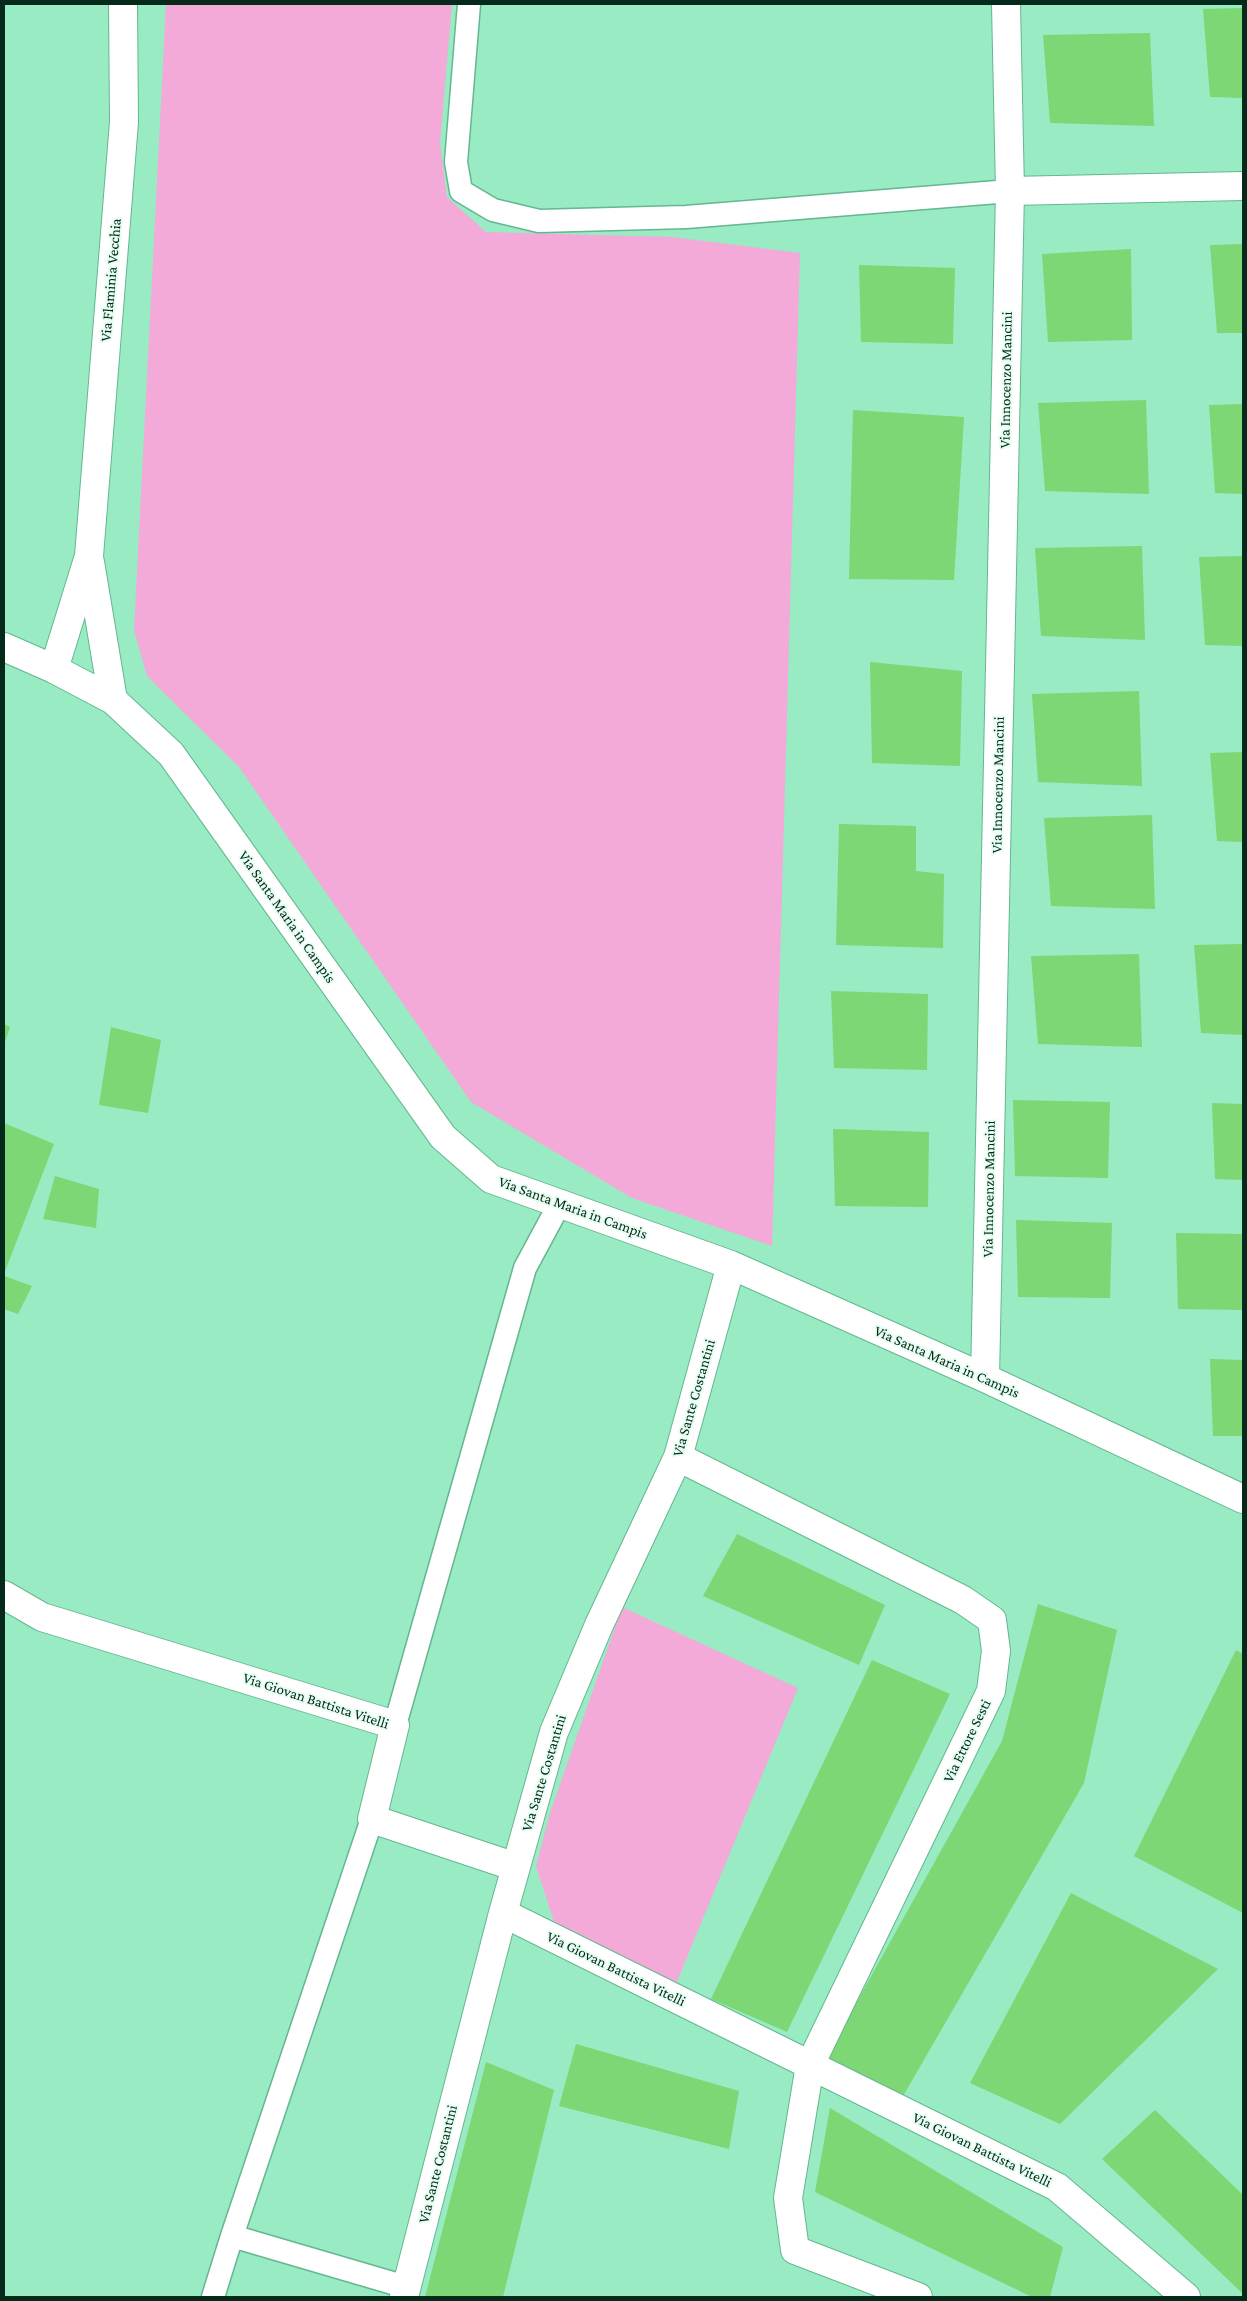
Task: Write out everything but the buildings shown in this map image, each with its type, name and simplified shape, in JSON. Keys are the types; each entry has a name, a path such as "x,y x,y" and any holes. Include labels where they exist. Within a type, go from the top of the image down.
{"street":[{"name":"Via Flaminia Vecchia","path":"54,669 89,556 124,122 123,4"},
{"name":"Via Innocenzo Mancini","path":"986,1378 1010,191 1006,4"},
{"path":"1010,191 1243,186"},
{"name":"Via Flaminia Vecchia","path":"89,556 113,700"},
{"name":"Via Santa Maria in Campis","path":"4,647 54,669 113,700 171,754 443,1137 491,1179 731,1265 986,1378 1243,1499"},
{"name":"Via Sante Costantini","path":"405,2292 502,1913 554,1732 599,1625 678,1457 731,1265"},
{"name":"Via Ettore Sesti","path":"678,1457 963,1600 992,1620 996,1651 991,1691 810,2065"},
{"name":"Via Giovan Battista Vitelli","path":"4,1595 42,1617 395,1725 372,1819"},
{"path":"372,1819 516,1867"},
{"name":"Via Giovan Battista Vitelli","path":"502,1913 1057,2187 1186,2297"},
{"path":"810,2065 788,2198 795,2250 918,2297"}],"lane":[{"path":"469,4 456,162 461,191 493,210 539,221 686,217 1010,191"},
{"path":"395,1725 525,1268 560,1203"},
{"path":"213,2297 372,1819"},
{"path":"232,2236 405,2292"}],"shaded area":[{"path":"166,4 452,4 440,143 447,197 486,232 672,237 800,253 772,1246 632,1198 471,1102 239,767 147,676 134,630"},
{"path":"622,1607 798,1688 676,1984 554,1922 536,1866 550,1813"}]}
